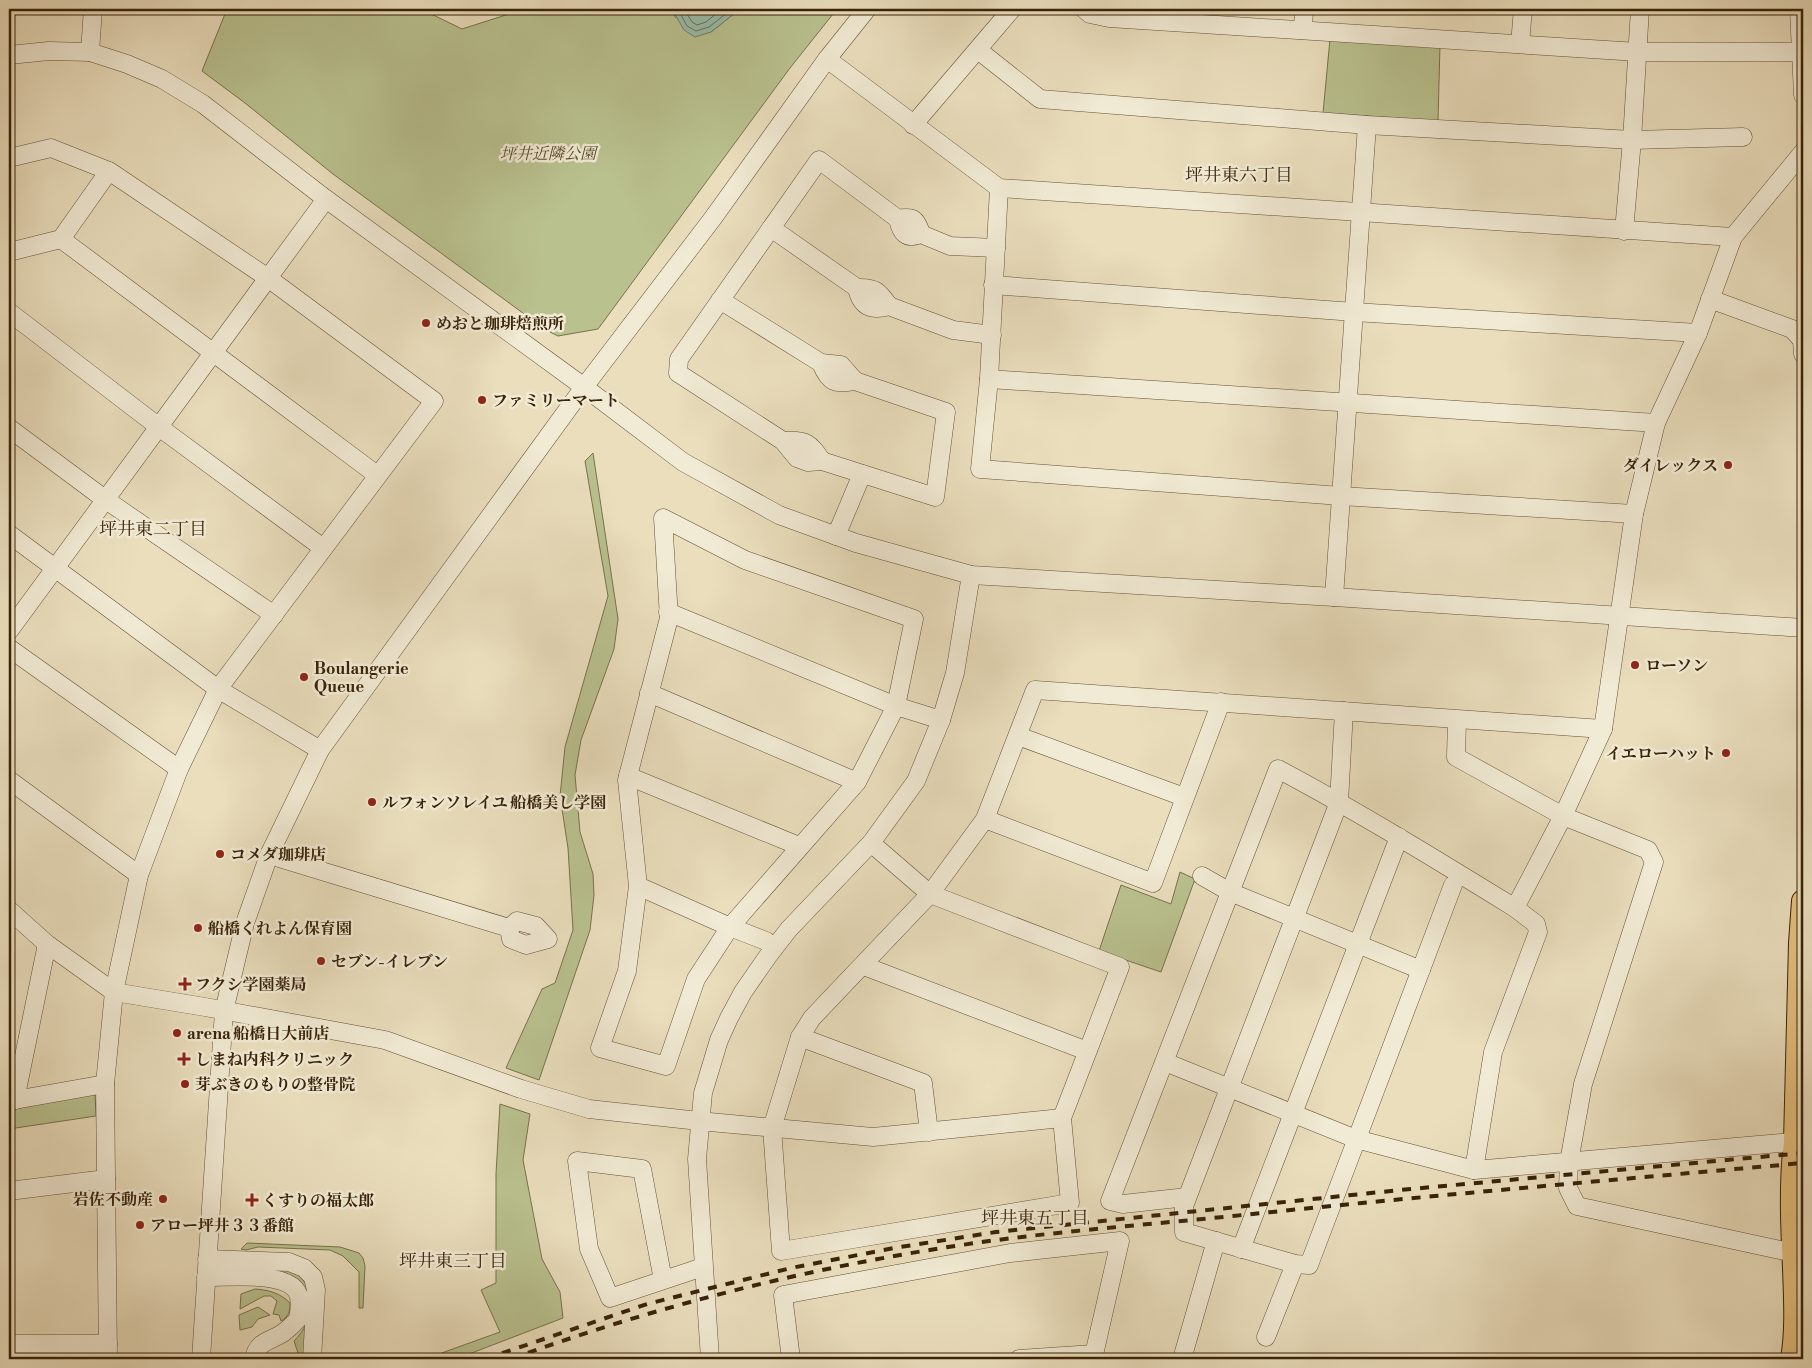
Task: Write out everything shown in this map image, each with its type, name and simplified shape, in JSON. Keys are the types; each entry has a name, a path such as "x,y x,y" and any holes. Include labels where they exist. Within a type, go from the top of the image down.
{"main road":[{"path":"1792,1359 1799,1295 1794,1253 1791,1174 1799,1142 1800,943 1803,901"}],"street":[{"path":"90,52 93,9"},
{"path":"201,1359 224,1011 245,923 269,855 320,750 584,387 713,218 827,59 866,9"},
{"path":"913,125 1012,9"},
{"path":"1084,9 1090,14 1108,18 1638,52 1800,52"},
{"path":"1303,30 1304,9"},
{"path":"1520,44 1523,9"},
{"path":"1624,231 1640,9"},
{"path":"1799,9 1803,95"},
{"path":"978,50 1040,99 1367,125 1632,140 1743,136"},
{"path":"9,55 49,51 90,52 127,64 162,79 203,104 326,199 584,387 683,462 779,515 856,543 971,574 1803,628"},
{"path":"827,59 999,188 1732,238"},
{"path":"1334,597 1367,125"},
{"path":"9,158 51,148 109,171 268,278 434,401 218,689 179,769 139,875 114,992 105,1084 108,1352 9,1344"},
{"path":"1515,908 1563,816 1603,729 1634,514 1656,423 1698,333 1732,238 1803,152"},
{"path":"720,300 820,363 841,365 855,381 946,412 935,497 822,461 814,448 805,441 783,441 678,373 679,358 720,300 771,228 819,160 898,219 907,217 914,219 919,225 921,234 950,246 996,248"},
{"path":"9,252 61,239 109,171"},
{"path":"999,188 989,380 980,469 1341,496 1634,514"},
{"path":"9,631 326,199"},
{"path":"771,228 857,288 876,290 889,306 953,330 992,335"},
{"path":"61,239 377,475"},
{"path":"993,285 1354,312 1698,333"},
{"path":"1710,299 1792,329 1802,340 1803,354"},
{"path":"9,312 159,427 323,548"},
{"path":"989,380 1656,423"},
{"path":"9,428 106,500 274,615"},
{"path":"836,536 862,474"},
{"path":"663,518 745,560 914,620 896,706 857,782 730,927 696,979 666,1066 600,1048 626,971 638,886 627,780 649,693 669,618 663,518"},
{"path":"9,534 218,689 320,750"},
{"path":"710,1359 697,1159 703,1093 720,1040 743,992 774,948 789,929 871,843 916,781 941,720 955,673 971,574"},
{"path":"668,612 896,706 941,720"},
{"path":"9,648 179,769"},
{"path":"871,843 930,894 1120,967 1062,1118 1070,1203 781,1251 772,1128 800,1037 812,1018 864,966 930,894 985,819 1035,690 1603,729"},
{"path":"649,693 857,782"},
{"path":"985,819 1153,883 1221,702"},
{"path":"1344,712 1339,802 1187,1197 1184,1206 1184,1232 1295,1264 1309,1265 1453,885"},
{"path":"1458,720 1456,757 1563,816 1648,850 1654,862 1583,1084 1569,1162 1568,1188 1577,1206 1794,1253"},
{"path":"1018,736 1184,797"},
{"path":"1187,1197 1123,1204 1110,1201 1278,769 1399,837 1515,908 1536,924 1538,932 1494,1052 1474,1170"},
{"path":"628,776 799,846"},
{"path":"9,780 139,875"},
{"path":"1241,1249 1399,837"},
{"path":"269,855 509,928"},
{"path":"1202,876 1230,892 1421,970"},
{"path":"638,886 766,942 774,948"},
{"path":"9,910 47,944 114,992 385,1040 521,1090 590,1108 699,1122 873,1137 1062,1118"},
{"path":"47,944 12,1100 105,1084"},
{"path":"864,966 1087,1051"},
{"path":"800,1037 923,1083 929,1132"},
{"path":"1165,1062 1356,1139 1474,1170 1799,1142"},
{"path":"663,1280 642,1169 576,1161 589,1249 610,1298 703,1267"},
{"path":"9,1191 106,1179"},
{"path":"791,1359 784,1295 1010,1253 1120,1242 1093,1356 1019,1359"},
{"path":"1182,1359 1216,1242"},
{"path":"207,1259 289,1262 304,1268 313,1277 316,1290 312,1359"},
{"path":"1266,1338 1295,1264"},
{"path":"206,1277 268,1278 285,1281 296,1290 300,1301 298,1319 284,1332 263,1343 255,1350 254,1359"}],"green space":[{"name":"坪井近隣公園","path":"227,9 421,9 462,29 515,12 517,9 672,9 675,17 711,32 740,9 837,9 790,68 598,329 558,336 546,330 333,174 202,71"},
{"path":"1330,39 1440,45 1438,121 1323,113"},
{"path":"593,453 618,619 614,649 581,740 575,775 580,832 593,874 594,895 590,930 539,1080 506,1068 542,989 555,983 573,930 568,848 560,796 565,747 608,596 585,461"},
{"path":"1180,872 1195,879 1161,972 1099,951 1121,885 1171,904"},
{"path":"95,1094 96,1116 9,1129 9,1109"},
{"path":"500,1104 530,1114 523,1160 542,1259 560,1292 563,1318 456,1359 425,1359 500,1332 481,1290 496,1283 496,1174"},
{"path":"247,1243 340,1247 359,1253 363,1258 365,1266 363,1308 359,1308 359,1272 343,1256 330,1250 258,1247 246,1250 241,1249"},
{"path":"245,1268 284,1268 299,1276 305,1283 311,1293 304,1359 300,1359 294,1341 304,1329 308,1317 306,1294 302,1284 295,1278 277,1271"},
{"path":"255,1289 274,1293 290,1303 286,1317 281,1321 279,1315 273,1314 277,1301 271,1296 264,1296 240,1309 241,1294"},
{"path":"258,1307 270,1315 258,1319 252,1327 240,1330 239,1315"}],"water":[{"path":"672,9 740,9 711,32 695,37 684,30"}],"railway":[{"path":"485,1359 647,1304 791,1268 894,1248 996,1232 1400,1190 1803,1153"},
{"path":"511,1359 630,1319 751,1286 812,1272 935,1249 1085,1230 1803,1163"}],"place":[{"name":"めおと珈琲焙煎所","path":"426,323"},
{"name":"ファミリーマート","path":"482,400"},
{"name":"ダイレックス","path":"1728,465"},
{"name":"ローソン","path":"1635,665"},
{"name":"Boulangerie Queue","path":"304,677"},
{"name":"イエローハット","path":"1726,753"},
{"name":"ルフォンソレイユ 船橋美し学園","path":"372,802"},
{"name":"コメダ珈琲店","path":"220,854"},
{"name":"船橋くれよん保育園","path":"198,928"},
{"name":"セブン-イレブン","path":"321,961"},
{"name":"フクシ学園薬局","path":"185,984"},
{"name":"arena 船橋日大前店","path":"177,1033"},
{"name":"しまね内科クリニック","path":"184,1059"},
{"name":"芽ぶきのもりの整骨院","path":"185,1084"},
{"name":"岩佐不動産","path":"163,1199"},
{"name":"くすりの福太郎","path":"252,1200"},
{"name":"アロー坪井３３番館","path":"140,1225"}],"district":[{"name":"坪井東六丁目","path":"1239,175"},
{"name":"坪井東二丁目","path":"153,529"},
{"name":"坪井東五丁目","path":"1035,1218"},
{"name":"坪井東三丁目","path":"453,1261"}]}
